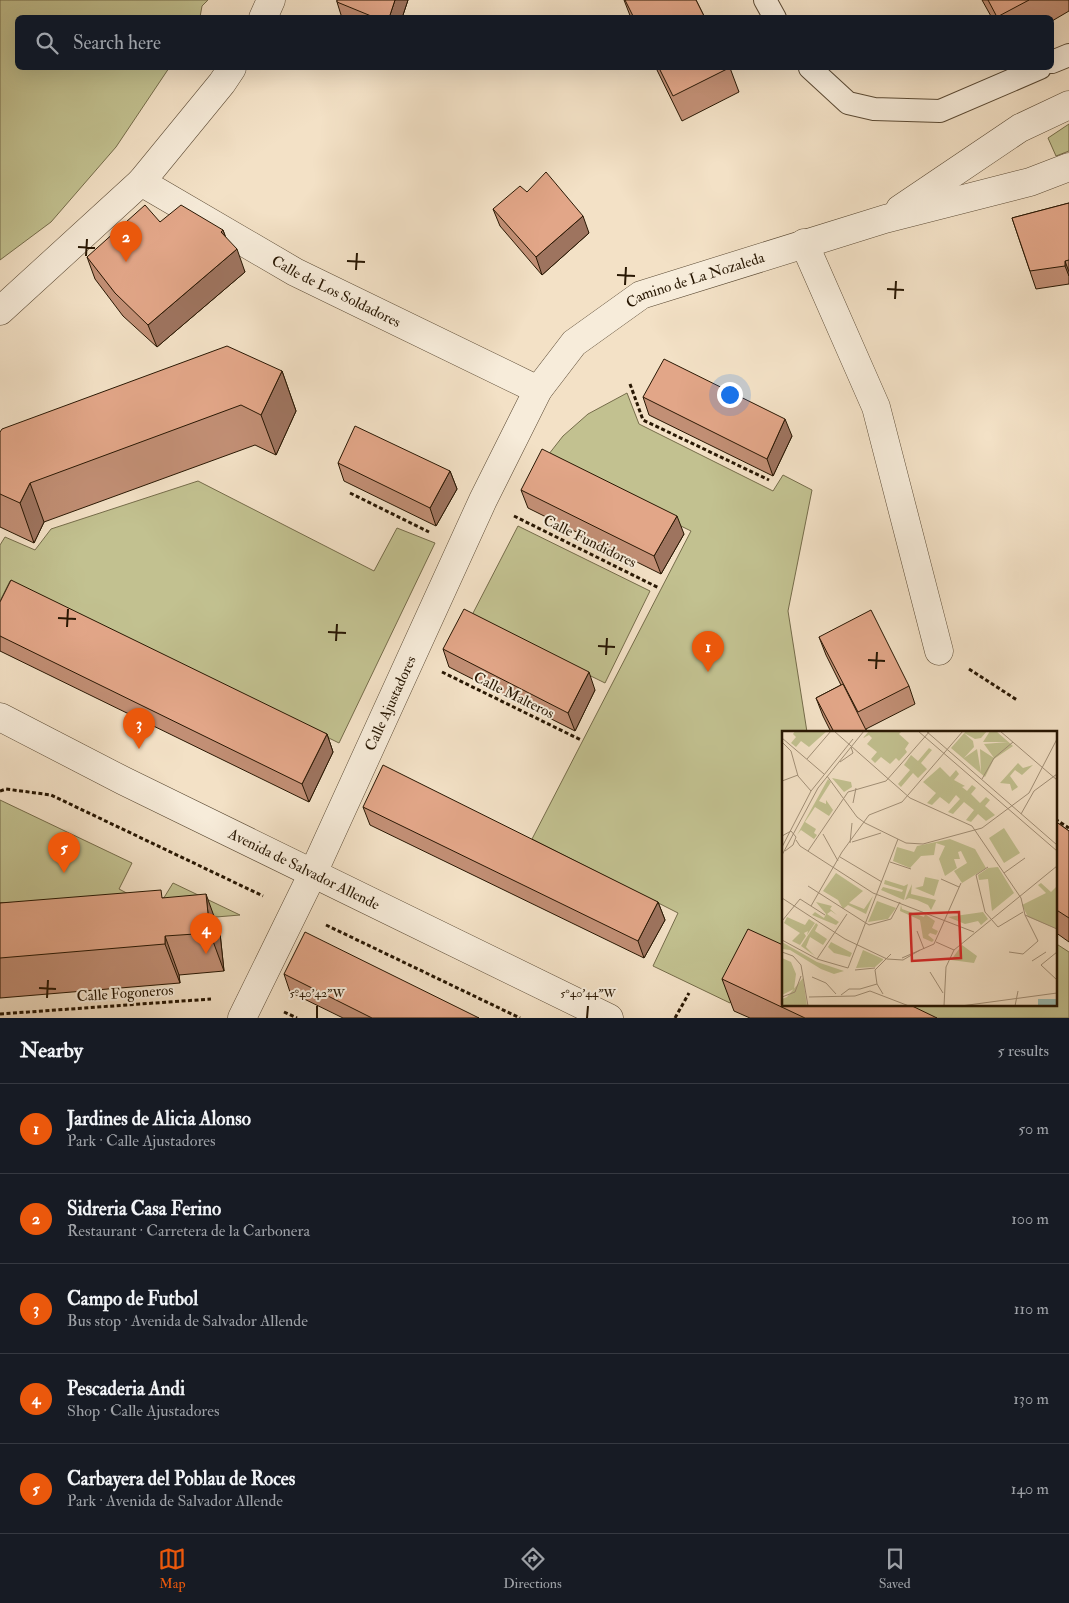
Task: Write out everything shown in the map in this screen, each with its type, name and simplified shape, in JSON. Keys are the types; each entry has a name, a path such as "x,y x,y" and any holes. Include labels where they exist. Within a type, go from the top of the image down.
{"street":[{"path":"264,15 272,0"},
{"path":"0,312 141,182 231,70"},
{"name":"Camino de La Nozaleda","path":"885,219 1020,128 1069,105"},
{"name":"Camino de La Nozaleda","path":"538,390 574,343 641,295 885,219 1030,182 1069,167"},
{"name":"Calle de Los Soldadores","path":"141,182 295,272 538,390"},
{"path":"804,243 876,407 939,651"},
{"name":"Calle Ajustadores","path":"242,1018 313,873 483,500 538,390"},
{"name":"Avenida de Salvador Allende","path":"0,717 124,781 608,1018"}],"lane":[{"path":"766,0 774,15"},
{"path":"1054,61 1069,55"},
{"path":"812,70 848,103 874,109 940,111 1035,70"}],"path":[{"path":"630,384 643,420 769,480"},
{"path":"350,493 430,532"},
{"name":"Calle Fundidores","path":"511,515 659,588"},
{"path":"939,651 1017,700"},
{"name":"Calle Malteros","path":"438,670 581,740"},
{"path":"1056,820 1069,828"},
{"path":"675,1018 689,993"},
{"name":"Calle Fogoneros","path":"0,1014 212,998"}],"shaded area":[{"path":"0,0 208,0 202,6 200,15 15,15 15,70 168,70 116,147 51,222 0,260"},
{"path":"1069,124 1069,151 1056,156 1048,138"},
{"path":"627,393 639,424 773,491 783,475 812,490 788,611 807,731 782,731 782,961 756,948 730,1003 653,966 678,913 532,839 691,531 545,459 563,436 588,414"},
{"path":"198,481 374,571 397,528 435,543 339,743 10,581 0,601 0,545 5,537 35,550 51,529"},
{"path":"518,526 650,591 605,683 471,617"},
{"path":"0,800 132,863 119,889 157,909 173,883 240,915 0,935"},
{"path":"1056,944 1069,952 1069,1018 901,1018 877,1006 1056,1006"}],"building":[{"path":"337,0 395,0 390,15 369,15 337,2"},
{"path":"625,0 696,0 704,15 632,15"},
{"path":"988,0 1029,0 1001,15 996,15"},
{"path":"660,70 725,70 673,96"},
{"path":"546,172 583,216 536,257 493,209 520,186 527,192"},
{"path":"1069,203 1069,260 1065,261 1065,266 1030,271 1012,218"},
{"path":"145,205 160,222 181,205 223,230 221,232 237,249 148,325 115,293 87,257"},
{"path":"227,346 282,371 261,415 241,405 30,483 20,503 0,494 0,432 2,429"},
{"path":"664,359 785,419 767,459 643,397"},
{"path":"355,426 450,471 430,508 338,463"},
{"path":"542,449 677,516 654,556 521,490"},
{"path":"11,580 327,734 302,784 0,636 0,602"},
{"path":"464,609 589,672 568,713 443,649"},
{"path":"871,610 909,686 858,712 819,637"},
{"path":"843,684 866,731 833,731 816,698"},
{"path":"383,765 658,902 638,941 363,807"},
{"path":"1056,822 1069,831 1069,918 1056,910"},
{"path":"161,890 162,898 206,894 210,933 165,936 165,944 0,958 0,903"},
{"path":"748,929 782,945 782,1006 912,1006 937,1018 805,1018 722,979"},
{"path":"305,932 479,1018 372,1018 284,974"}],"place":[{"name":"Sidreria Casa Ferino","path":"126,262"},
{"name":"Jardines de Alicia Alonso","path":"708,672"},
{"name":"Campo de Futbol","path":"139,749"},
{"name":"Carbayera del Poblau de Roces","path":"64,873"},
{"name":"Pescaderia Andi","path":"206,954"}]}
